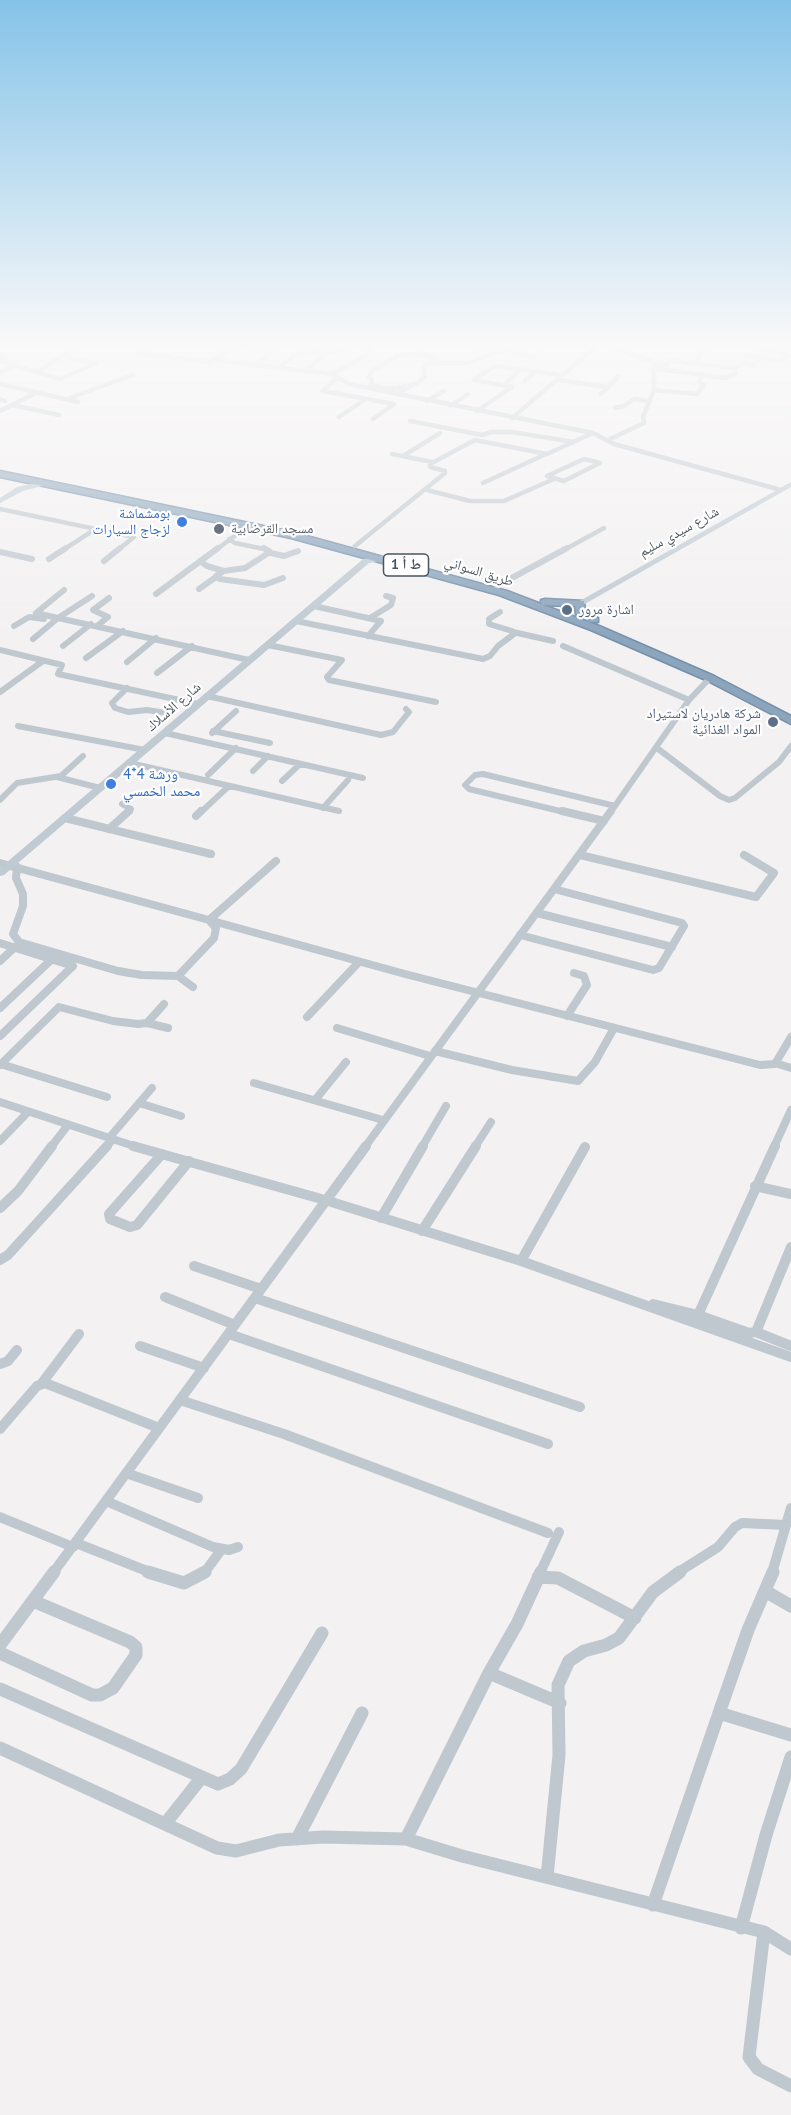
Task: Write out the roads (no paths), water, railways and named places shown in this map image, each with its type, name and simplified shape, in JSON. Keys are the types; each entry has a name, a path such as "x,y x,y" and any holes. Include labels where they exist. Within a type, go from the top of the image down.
{"highway":[{"name":"طريق السواني","path":"1,474 20,484 39,484 249,525 365,557 381,558 526,601 710,678 768,699 791,711"},
{"name":"طريق السواني","path":"1,474 266,524 497,586 594,620 742,689 755,701 791,721"},
{"path":"545,602 580,603 580,612 594,620"},
{"path":"755,701 760,698 768,699"}],"street":[{"path":"403,456 427,442"},
{"path":"392,454 432,462 474,442"},
{"path":"485,442 547,454"},
{"path":"483,483 574,442"},
{"path":"613,442 788,487"},
{"path":"426,490 470,501 504,501 554,479 564,481 600,463 584,459 547,476 554,479"},
{"path":"354,546 446,473 429,466 432,462"},
{"path":"0,501 20,484"},
{"name":"شارع سيدي سليم","path":"580,603 788,487"},
{"path":"0,509 134,537 104,561"},
{"path":"156,594 249,525"},
{"path":"49,559 97,528"},
{"path":"497,586 604,528"},
{"path":"229,539 235,543 268,549 270,552 287,556 298,551"},
{"path":"0,552 32,559"},
{"path":"200,561 207,566 224,571 245,568 270,552"},
{"name":"شارع الأسلاك","path":"0,873 314,606 365,557"},
{"path":"199,589 224,571"},
{"path":"216,577 258,585 283,578"},
{"path":"56,620 35,612 64,590"},
{"path":"33,639 56,620 92,596"},
{"path":"370,618 391,605 393,598 386,596"},
{"path":"63,646 108,617 93,610 110,598"},
{"path":"314,606 370,618 381,623 368,636"},
{"path":"500,612 489,619 489,624 553,641"},
{"path":"15,626 29,617 94,625 249,660"},
{"path":"296,621 483,659 490,656 514,634 513,632"},
{"path":"86,658 123,631"},
{"path":"127,662 156,638"},
{"path":"268,645 342,660 327,677 328,680 436,702"},
{"path":"157,674 192,646"},
{"path":"563,646 690,700"},
{"path":"0,650 62,665 58,674 198,704"},
{"path":"0,692 43,661"},
{"path":"0,1645 383,1120 580,855 690,700 710,678"},
{"path":"0,681 11,684"},
{"path":"128,688 112,703 115,708 126,712 151,710 166,713"},
{"path":"207,696 381,735 393,732 409,712 406,709"},
{"path":"202,741 236,711"},
{"path":"18,726 145,750"},
{"path":"165,732 363,778"},
{"path":"213,732 270,742"},
{"path":"657,748 720,796 729,800 735,798 779,762 791,746"},
{"path":"208,775 236,748"},
{"path":"57,777 84,756"},
{"path":"253,771 268,756"},
{"path":"130,763 339,811"},
{"path":"282,781 300,764"},
{"path":"604,821 477,791 465,785 475,775 483,774 615,806"},
{"path":"0,800 17,783 57,777 100,788"},
{"path":"323,808 348,780"},
{"path":"196,816 229,786"},
{"path":"110,829 131,809 122,804"},
{"path":"65,818 211,854"},
{"path":"580,855 756,897 774,873 744,855"},
{"path":"209,920 276,861"},
{"path":"9,865 359,962 767,1067 776,1063 791,1036"},
{"path":"9,865 23,894 23,906 13,934 19,942 118,971 142,975 178,976 193,987"},
{"path":"520,935 653,970 658,968 684,926 682,923 554,890"},
{"path":"537,913 672,947"},
{"path":"178,976 214,938 216,928 209,920"},
{"path":"0,943 73,966 0,1036"},
{"path":"0,960 15,947"},
{"path":"0,1008 52,958"},
{"path":"307,1017 359,962"},
{"path":"567,1016 587,985 584,976 574,973"},
{"path":"147,1023 164,1004"},
{"path":"107,1097 0,1064 59,1008 127,1024 147,1023 168,1028"},
{"path":"336,1029 512,1070 578,1081 595,1062 614,1028"},
{"path":"315,1100 346,1062"},
{"path":"776,1063 791,1068"},
{"path":"254,1083 383,1120"},
{"path":"0,1260 8,1255 48,1211 152,1088"},
{"path":"0,1102 162,1154 325,1200 521,1261 791,1357"},
{"path":"139,1103 181,1116"},
{"path":"381,1218 446,1106"},
{"path":"698,1315 791,1110"},
{"path":"0,1141 28,1112"},
{"path":"422,1231 491,1122"},
{"path":"0,1208 18,1191 68,1125"},
{"path":"521,1261 585,1147"},
{"path":"162,1154 109,1215 110,1219 130,1227 137,1225 189,1161"},
{"path":"755,1186 791,1194"},
{"path":"756,1332 791,1247"},
{"path":"194,1266 258,1293 580,1407"},
{"path":"165,1297 232,1329 548,1444"},
{"path":"634,1302 698,1315 749,1333 756,1332 791,1346"},
{"path":"0,1429 42,1383 79,1334"},
{"path":"140,1346 204,1368"},
{"path":"0,1364 8,1361 17,1350"},
{"path":"42,1383 159,1428"},
{"path":"180,1400 284,1434 553,1533 538,1577 517,1624 489,1673 406,1839"},
{"path":"126,1473 198,1498"},
{"path":"106,1501 222,1549 238,1547"},
{"path":"653,1905 719,1713 779,1554 791,1508"},
{"path":"0,1517 184,1583 203,1574 222,1549"},
{"path":"547,1877 559,1755 558,1685 569,1661 584,1651 606,1645 619,1638 653,1592 718,1547 735,1527 742,1523 752,1522 787,1529"},
{"path":"538,1577 558,1578 635,1618"},
{"path":"765,1591 791,1606"},
{"path":"0,1653 92,1695 100,1695 113,1688 136,1655 136,1647 130,1642 33,1601"},
{"path":"0,1689 218,1784 230,1779 241,1769 322,1634"},
{"path":"489,1673 560,1703"},
{"path":"297,1839 362,1713"},
{"path":"719,1713 791,1735"},
{"path":"0,1748 217,1848 236,1851 279,1840 323,1837 406,1839 741,1928 764,1932 791,1949"},
{"path":"741,1928 766,1835 791,1757"},
{"path":"165,1824 202,1777"},
{"path":"764,1932 749,2057 758,2069 791,2086"}],"place":[{"name":"بومشماشة لزجاج السيارات","path":"182,522"},
{"name":"مسجد القرضابية","path":"219,529"},
{"name":"اشارة مرور","path":"567,610"},
{"name":"شركة هادريان لاستيراد المواد الغذائية","path":"773,722"},
{"name":"4*4 ورشة محمد الخمسي","path":"111,784"}]}
